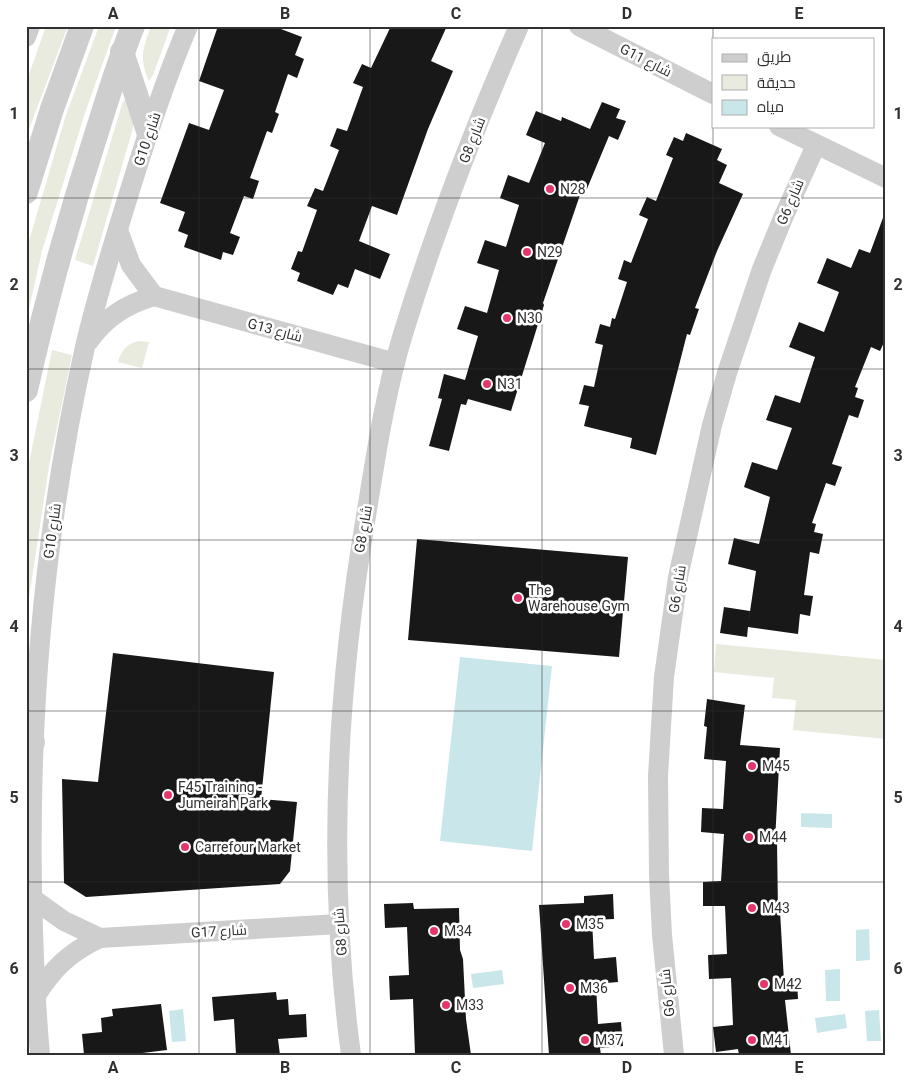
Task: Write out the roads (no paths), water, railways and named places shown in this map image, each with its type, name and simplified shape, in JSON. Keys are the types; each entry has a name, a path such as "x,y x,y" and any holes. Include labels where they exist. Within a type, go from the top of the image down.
{"street":[{"path":"26,37 30,26"},
{"path":"26,192 52,109 82,26"},
{"path":"26,390 55,270 122,52 133,26"},
{"name":"G10 شارع","path":"40,1055 35,997 30,745 52,528 66,436 85,345 101,283 148,131 188,26"},
{"name":"G8 شارع","path":"351,1055 346,1022 339,924 338,807 341,724 358,560 395,363 433,244 466,152 519,26"},
{"name":"G11 شارع","path":"579,26 712,93"},
{"path":"122,52 148,131"},
{"path":"782,128 886,178"},
{"name":"G6 شارع","path":"674,1055 662,935 659,876 658,776 664,677 678,577 712,425 727,373 762,269 816,145"},
{"path":"85,345 98,328 117,313 133,303 154,296 131,265 118,230"},
{"name":"G13 شارع","path":"154,296 395,363"},
{"name":"G17 شارع","path":"32,898 64,921 100,938"},
{"name":"G17 شارع","path":"35,997 44,981 69,955 100,938 339,924"}],"water":[{"path":"460,657 552,666 532,851 440,841"},
{"path":"801,813 832,814 832,828 801,827"},
{"path":"869,929 870,960 856,961 856,930"},
{"path":"840,969 840,1001 826,1001 825,970"},
{"path":"502,970 504,984 473,988 471,974"},
{"path":"183,1009 186,1041 172,1042 169,1011"},
{"path":"879,1010 881,1041 867,1041 865,1011"},
{"path":"845,1014 847,1028 817,1033 815,1018"}],"place":[{"name":"N28","path":"550,189"},
{"name":"N29","path":"527,252"},
{"name":"N30","path":"507,318"},
{"name":"N31","path":"487,384"},
{"name":"The Warehouse Gym","path":"518,598"},
{"name":"M45","path":"752,766"},
{"name":"F45 Training - Jumeirah Park","path":"168,795"},
{"name":"M44","path":"749,837"},
{"name":"Carrefour Market","path":"185,847"},
{"name":"M43","path":"752,908"},
{"name":"M35","path":"566,924"},
{"name":"M34","path":"434,931"},
{"name":"M42","path":"764,984"},
{"name":"M36","path":"570,988"},
{"name":"M33","path":"446,1005"},
{"name":"M37","path":"585,1040"},
{"name":"M41","path":"752,1040"}]}
